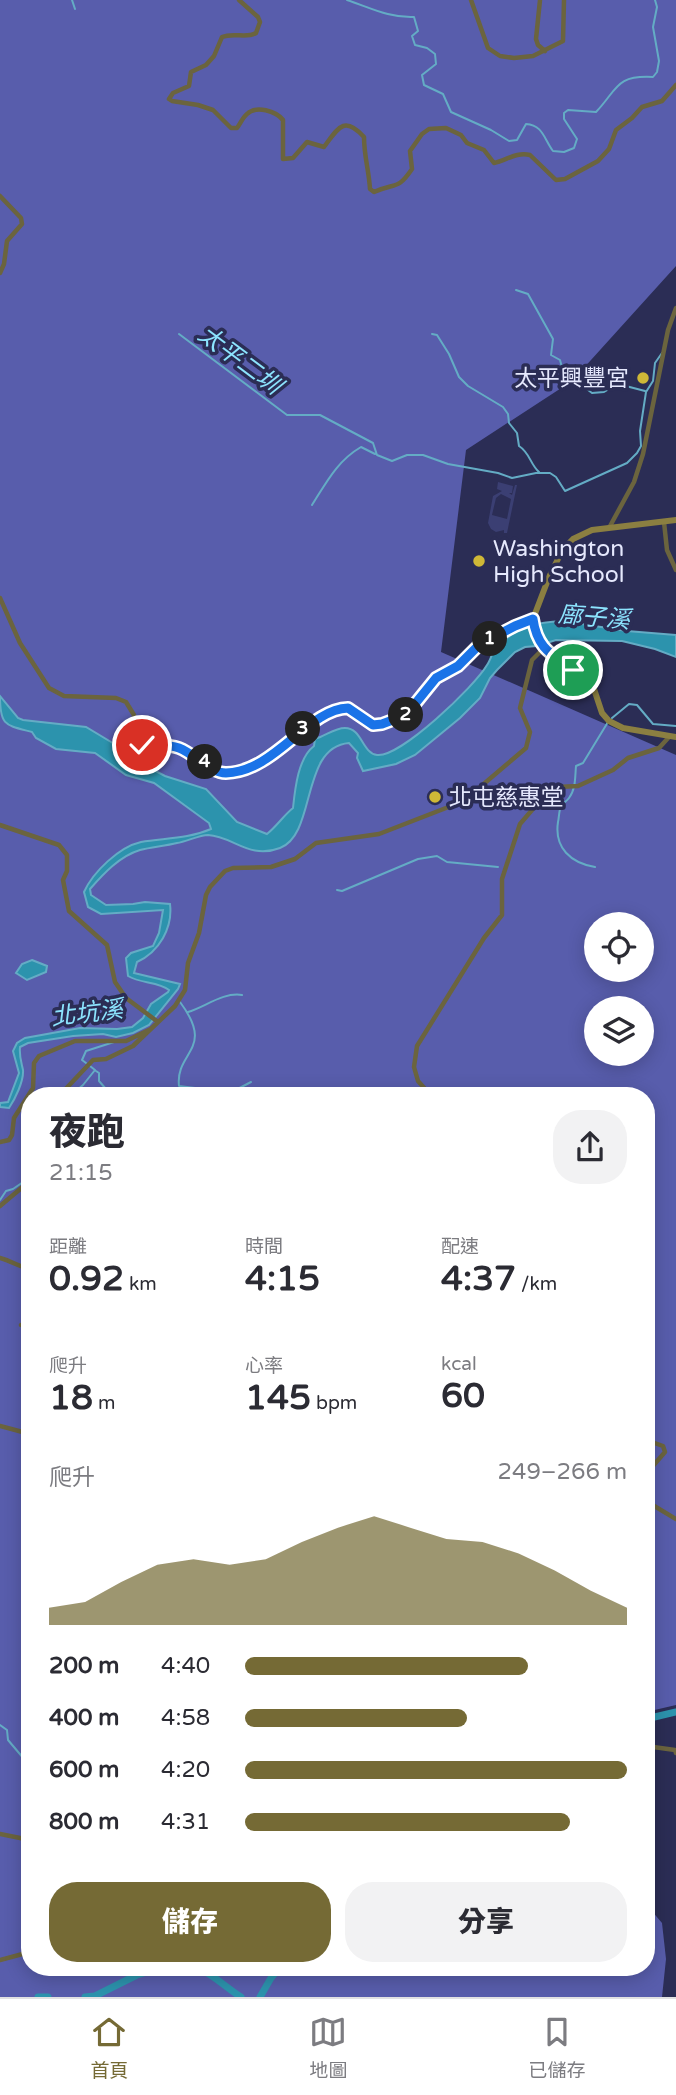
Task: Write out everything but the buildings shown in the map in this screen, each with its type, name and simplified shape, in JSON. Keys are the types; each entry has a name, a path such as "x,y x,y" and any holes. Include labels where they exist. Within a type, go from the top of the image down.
{"main road":[{"path":"673,737 623,728 610,721 602,713 593,687 582,674 543,648 533,621 541,596 563,549 573,539 588,532 609,528 676,520"}],"street":[{"path":"239,0 258,18 260,22 256,33 251,36 232,33 222,37 214,56 206,65 191,72 189,86 173,93 169,99 172,102 214,110 230,128 237,128 250,111 277,113 283,120 283,159 293,158 307,142 324,147 340,126 345,124 364,137 364,157 369,172 370,189 374,192 385,186 398,186 402,183 412,169 409,156 415,142 429,130 446,128 461,135 467,143 484,149 494,163 516,154 530,155 556,180 565,179 598,161 609,149 616,130 642,107 662,101 676,85"},
{"path":"471,0 488,48 492,52 514,58 533,56 563,41 564,0"},
{"path":"540,0 536,39 545,51"},
{"path":"0,196 16,216 21,218 22,224 7,241 0,273"},
{"path":"609,528 634,482 643,454 668,330 676,308"},
{"path":"664,522 667,550 676,570"},
{"path":"0,598 20,643 48,688 64,696 116,698 126,702 134,715 134,733 142,745 175,747 193,754 217,772 227,773 252,766 285,747 306,727 335,710 348,708 373,725 406,715 436,678 458,666 480,644 515,626 533,621"},
{"path":"464,801 526,748 530,732 520,708 532,660 543,648"},
{"path":"68,1087 93,1060 106,1059 133,1046 175,1006 185,990 188,963 199,933 206,894 225,872 233,868 271,867 295,859 316,843 379,834 464,801 515,789 578,786 613,770 628,758 659,748 673,737"},
{"path":"423,1087 418,1081 414,1067 414,1056 420,1040 502,915 502,879 520,824 550,788"},
{"path":"0,825 64,849 68,863 63,886 69,911 107,945 115,982 126,998 158,1022"},
{"path":"33,1087 34,1063 39,1056 75,1041 126,1041 152,1029"},
{"path":"0,1142 9,1140 12,1135 14,1118 21,1107"},
{"path":"0,1206 21,1188"},
{"path":"0,1258 21,1267"},
{"path":"0,1426 21,1432"},
{"path":"655,1443 663,1446 665,1452 655,1464"},
{"path":"655,1506 676,1519"},
{"path":"655,1747 676,1753"},
{"path":"0,1834 21,1838"},
{"path":"0,1960 21,1954"}],"shaded area":[{"path":"0,0 676,0 676,266 572,381 466,450 441,652 676,755 676,1705 655,1710 655,1087 21,1087 21,1976 655,1976 655,1915 662,1923 666,1959 662,1997 0,1997"},
{"path":"498,482 513,486 512,493 509,493 512,495 517,485 507,533 504,533 504,530 496,532 488,523 493,496 502,491 497,489","holes":["501,494 511,499 507,519 492,515 496,498"]},
{"path":"562,621 676,635 676,657 622,641 556,640 525,647 515,652 497,670 480,698 460,718 415,755 396,764 363,771 357,758 358,753 349,743 333,748 315,774 300,826 292,840 280,848 259,851 208,835 140,850 119,861 90,889 91,895 106,905 145,902 170,904 169,922 163,938 152,952 137,962 134,973 180,984 178,989 149,1025 133,1033 116,1037 103,1034 73,1036 28,1043 20,1047 23,1070 21,1084 9,1108 0,1107 0,1103 8,1102 19,1073 13,1051 17,1043 25,1038 80,1028 132,1027 143,1018 151,1004 169,990 128,976 126,958 131,953 153,946 159,933 163,910 101,914 88,907 84,892 94,876 108,861 133,845 211,829 209,823 154,783 126,775 95,753 56,749 36,738 32,732 6,723 1,713 0,696 18,718 86,727 116,745 127,756 165,776 206,789 237,822 267,834 293,808 301,766 314,746 315,739 337,729 351,729 372,753 388,753 419,733 468,688 489,662 499,642 504,642 515,632 530,626"},
{"path":"32,960 47,966 46,972 27,980 16,973 22,964"}],"waterway":[{"path":"72,0 75,9"},
{"path":"347,0 388,14 414,17 418,31 412,36 415,45 427,48 435,54 436,64 422,75 424,85 443,94 451,112 509,141 517,140 526,124 532,125 540,130 553,151 564,152 574,148 577,139 564,119 564,113 568,110 596,112 624,81 653,77 657,72 659,61 653,27 657,7 655,0"},
{"path":"516,290 528,294 553,339 551,355 560,360 563,371 592,393 604,392 622,385 645,391"},
{"name":"太平二圳","path":"179,334 287,415 320,415 373,443 377,455 392,461 407,455 423,455 448,464 512,478 550,473 565,491 627,463 637,453 641,446 640,431 646,392 653,381 655,363 662,353"},
{"path":"432,334 437,335 449,354 459,377 468,386 503,407 508,414 509,423 517,433 519,446 539,472"},
{"path":"312,505 345,459 361,447 375,454"},
{"path":"612,718 629,704 637,705 653,724 676,726"},
{"path":"595,867 579,862 566,853 557,831 561,806 573,791 576,766 583,763 608,722"},
{"path":"337,890 342,891 418,859 437,856 447,862 498,867"},
{"path":"188,1012 221,998 242,995"},
{"path":"180,1002 194,1030 192,1049 179,1074 179,1086 187,1087"},
{"path":"86,1063 82,1060 86,1051 114,1042"},
{"path":"81,1087 95,1070 90,1066"},
{"path":"96,1071 104,1087"},
{"path":"241,1087 251,1082"},
{"path":"0,1200 6,1191 21,1183"},
{"path":"655,1717 676,1712"},
{"path":"0,1725 7,1730 8,1740 21,1755"},
{"path":"85,1997 95,1996 135,1976"},
{"path":"212,1976 241,1997"},
{"path":"260,1997 273,1976"},
{"path":"38,1997 48,1997"}],"place":[{"name":"太平興豐宮","path":"643,378"},
{"name":"Washington High School","path":"479,561"},
{"name":"北屯慈惠堂","path":"435,797"}],"route":[{"path":"142,745 175,747 193,754 217,772 237,771 252,766 285,747 306,727 341,708 354,710 373,725 406,715 436,678 458,666 480,644 533,619 543,649 573,670"}],"water label":[{"name":"廍子溪","path":"594,617"},
{"name":"北坑溪","path":"87,1013"}]}
